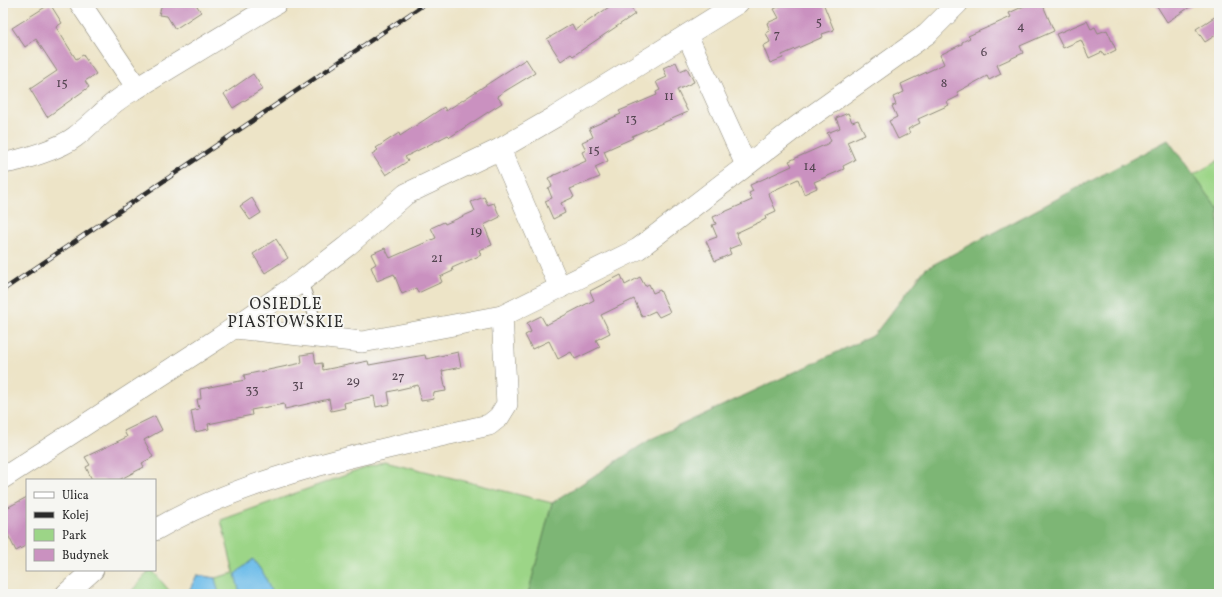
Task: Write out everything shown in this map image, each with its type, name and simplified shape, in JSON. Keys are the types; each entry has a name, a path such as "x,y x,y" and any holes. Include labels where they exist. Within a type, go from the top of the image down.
{"street":[{"path":"80,3 137,88"},
{"path":"3,163 23,160 74,138 120,97 277,3"},
{"path":"3,478 234,328 302,281 347,246 406,194 500,149 555,117 738,3"},
{"path":"234,328 362,342 502,316 638,249 746,165 927,34 958,3"},
{"path":"687,35 746,165"},
{"path":"500,149 560,288"},
{"path":"156,529 185,513 259,483 380,451 489,425 499,417 507,404 502,316"},
{"path":"66,594 92,571"}],"lane":[{"path":"302,281 322,338"}],"green space":[{"path":"1168,140 1219,210 1219,594 528,594 552,503 651,439 874,335 925,269"},
{"path":"1219,160 1219,210 1193,175"},
{"path":"385,461 552,503 528,594 182,594 189,591 197,575 215,578 234,573 221,520"},
{"path":"149,571 153,571 172,594 129,594"}],"water":[{"path":"253,559 265,576 272,594 240,594 235,574"},
{"path":"197,575 215,578 219,594 190,594 189,591"}],"building":[{"path":"162,3 195,3 201,12 175,29 167,16 159,15"},
{"path":"615,3 628,3 635,14 573,56 571,54 561,61 547,39 572,24 575,30"},
{"path":"787,3 823,3 834,30 822,34 823,37 782,55 783,58 770,63 763,46 770,42 766,33 770,31 767,23 779,18 774,9"},
{"path":"1031,3 1042,3 1054,31 1020,46 1023,53 997,65 1001,74 989,80 987,76 957,92 959,96 947,102 949,105 918,119 920,123 908,129 910,133 898,139 889,121 897,117 892,106 896,105 893,97 904,92 901,84 944,64 940,55 962,44 962,42 970,38 968,36 1011,17 1009,13"},
{"path":"1155,3 1196,3 1167,22"},
{"path":"50,4 62,23 56,27 76,59 83,55 96,74 85,81 89,87 47,117 30,89 57,71 36,39 25,47 12,28"},
{"path":"1219,14 1219,33 1205,42 1196,29"},
{"path":"1087,21 1091,29 1095,27 1098,33 1107,30 1116,50 1104,56 1102,52 1089,58 1081,40 1063,48 1056,34"},
{"path":"526,59 535,73 497,96 502,103 450,137 448,135 405,157 408,161 386,175 372,154 378,150 376,148 399,133 400,136 444,107 446,111"},
{"path":"676,62 680,71 687,68 694,82 677,90 688,112 632,136 633,138 604,151 608,161 595,167 600,177 570,189 574,197 561,203 565,213 553,219 545,201 552,198 548,188 552,186 548,178 586,161 582,152 586,150 582,142 593,137 589,128 621,114 619,111 657,95 656,92 660,90 656,82 667,77 663,68"},
{"path":"253,74 263,89 233,108 224,94"},
{"path":"848,113 852,122 858,120 865,134 847,142 855,160 843,166 844,169 814,182 817,188 804,194 798,179 768,193 776,211 765,216 766,219 736,233 741,244 729,249 731,254 715,261 706,241 717,237 712,225 716,224 713,217 752,200 749,193 753,191 750,185 792,166 789,161 831,141 827,133 840,128 836,118"},
{"path":"484,197 488,205 494,203 500,217 484,225 492,245 479,250 481,255 452,268 453,271 440,277 442,282 418,293 416,288 402,294 394,274 377,281 371,267 376,264 371,254 385,248 390,258 436,238 431,228 444,222 445,224 475,211 471,202"},
{"path":"252,198 261,213 250,220 240,206"},
{"path":"276,239 288,258 265,273 253,254"},
{"path":"621,275 625,285 640,277 645,286 649,284 653,293 660,290 670,312 659,317 655,311 642,317 634,299 601,315 610,333 596,340 600,347 575,359 571,352 558,359 549,341 532,349 525,335 531,332 527,323 541,316 546,325 594,300 590,291"},
{"path":"458,352 461,367 442,371 446,391 433,393 434,399 421,401 418,385 388,392 390,404 376,407 374,396 344,403 345,408 331,411 329,399 285,409 284,404 251,410 252,415 208,424 209,429 195,432 191,411 199,409 197,399 201,399 200,389 245,380 244,375 302,363 301,355 314,353 316,364 322,363 323,370 368,361 369,365 425,355 426,359"},
{"path":"155,416 162,430 144,440 153,457 142,463 144,467 121,479 92,479 86,467 90,465 85,457 127,437 124,431"},
{"path":"26,498 26,546 16,551 7,533 3,535 3,510"}],"railway":[{"path":"3,290 426,3"}],"district":[{"name":"OSIEDLE PIASTOWSKIE","path":"286,314"}]}
